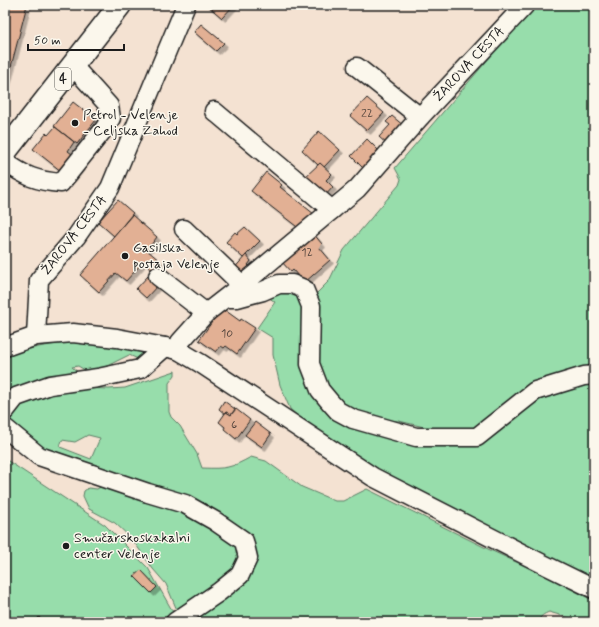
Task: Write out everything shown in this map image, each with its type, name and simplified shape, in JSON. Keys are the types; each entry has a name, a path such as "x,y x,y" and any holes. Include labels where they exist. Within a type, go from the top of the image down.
{"main road":[{"name":"4","path":"5,152 74,66 120,5"}],"street":[{"name":"ŽAROVA CESTA","path":"36,336 39,280 76,237 110,188 186,5"},
{"name":"ŽAROVA CESTA","path":"5,411 16,397 50,385 98,378 140,368 172,349 206,313 242,285 357,189 517,7"},
{"path":"5,162 25,175 47,182 61,183 104,129 111,118 109,106 74,66"},
{"path":"357,67 420,117"},
{"path":"214,111 332,210"},
{"path":"184,229 242,285"},
{"path":"158,276 206,313"},
{"path":"226,298 237,298 263,291 279,284 292,284 304,289 311,306 310,364 320,390 338,411 353,419 416,437 477,437 535,391 584,376 594,375"},
{"path":"5,347 36,336 73,333 117,338 172,349 200,363 373,477 532,559 594,589"},
{"path":"5,428 39,456 185,504 215,521 244,541 248,558 240,575 219,592 175,622"}],"green space":[{"path":"533,5 594,5 594,368 473,434 441,431 399,421 363,419 340,407 316,369 314,296 329,281 344,250 399,185 401,179 395,168 491,56 504,36"},
{"path":"287,289 304,296 321,400 461,446 535,399 594,378 594,580 386,478 312,429 290,409 280,385 273,355 273,338 257,328 275,302 264,294"},
{"path":"78,342 142,350 155,355 134,362 138,359 129,355 90,373 78,366 72,367 80,374 5,404 5,357 41,346"},
{"path":"175,371 175,375 169,383 169,412 171,417 180,426 197,454 202,468 228,467 238,464 251,457 266,461 302,487 335,501 343,501 367,489 542,574 594,601 594,622 584,622 549,612 542,616 538,622 182,622 166,584 153,569 132,539 115,523 89,509 83,496 84,491 88,488 97,489 102,486 37,448 12,429 9,420 10,413 15,404 57,387 109,389 125,388","holes":["88,435 100,438 91,459 60,447 62,440 75,442"]},
{"name":"Smučarskoskakalni center Velenje","path":"5,459 105,525 148,568 173,612 169,622 5,622"}],"building":[{"path":"5,5 27,5 5,90"},
{"path":"207,5 234,5 222,18"},
{"path":"201,24 224,43 216,51 194,32"},
{"path":"367,98 384,113 367,131 350,116"},
{"name":"Petrol - Velenje - Celjska Zahod","path":"73,102 96,120 77,144 54,126"},
{"path":"392,116 404,126 388,145 379,137 390,125 386,122"},
{"path":"55,127 74,142 68,151 84,163 71,179 33,149 46,133 48,135"},
{"path":"319,131 340,150 324,167 320,163 318,165 302,150"},
{"path":"367,139 380,152 364,169 351,156"},
{"path":"320,163 332,174 326,180 333,187 324,197 304,178"},
{"path":"266,172 282,185 280,187 314,214 301,230 251,191"},
{"path":"118,200 133,213 114,236 98,222"},
{"name":"Gasilska postaja Velenje","path":"132,215 157,237 147,250 160,261 153,270 143,262 126,281 116,273 99,292 80,275"},
{"path":"245,227 260,241 243,258 226,242 235,232 237,234"},
{"path":"313,233 322,244 319,247 330,260 304,283 293,270 291,272 281,261"},
{"path":"246,255 251,261 248,265 252,269 239,278 232,271"},
{"path":"148,276 158,285 146,298 136,289"},
{"path":"222,308 240,321 241,319 255,328 237,354 226,346 224,348 221,346 216,352 199,340"},
{"path":"224,401 235,409 231,415 226,412 225,414 219,409"},
{"path":"236,409 250,420 236,439 224,429 225,427 219,422 226,412 231,415"},
{"path":"255,422 271,434 262,447 245,435"},
{"path":"141,570 157,587 151,593 134,576"},
{"path":"39,617 44,622 35,622"}],"place":[{"name":"Petrol - Velenje - Celjska Zahod","path":"75,123"},
{"name":"Gasilska postaja Velenje","path":"125,256"},
{"name":"Smučarskoskakalni center Velenje","path":"66,546"}]}
